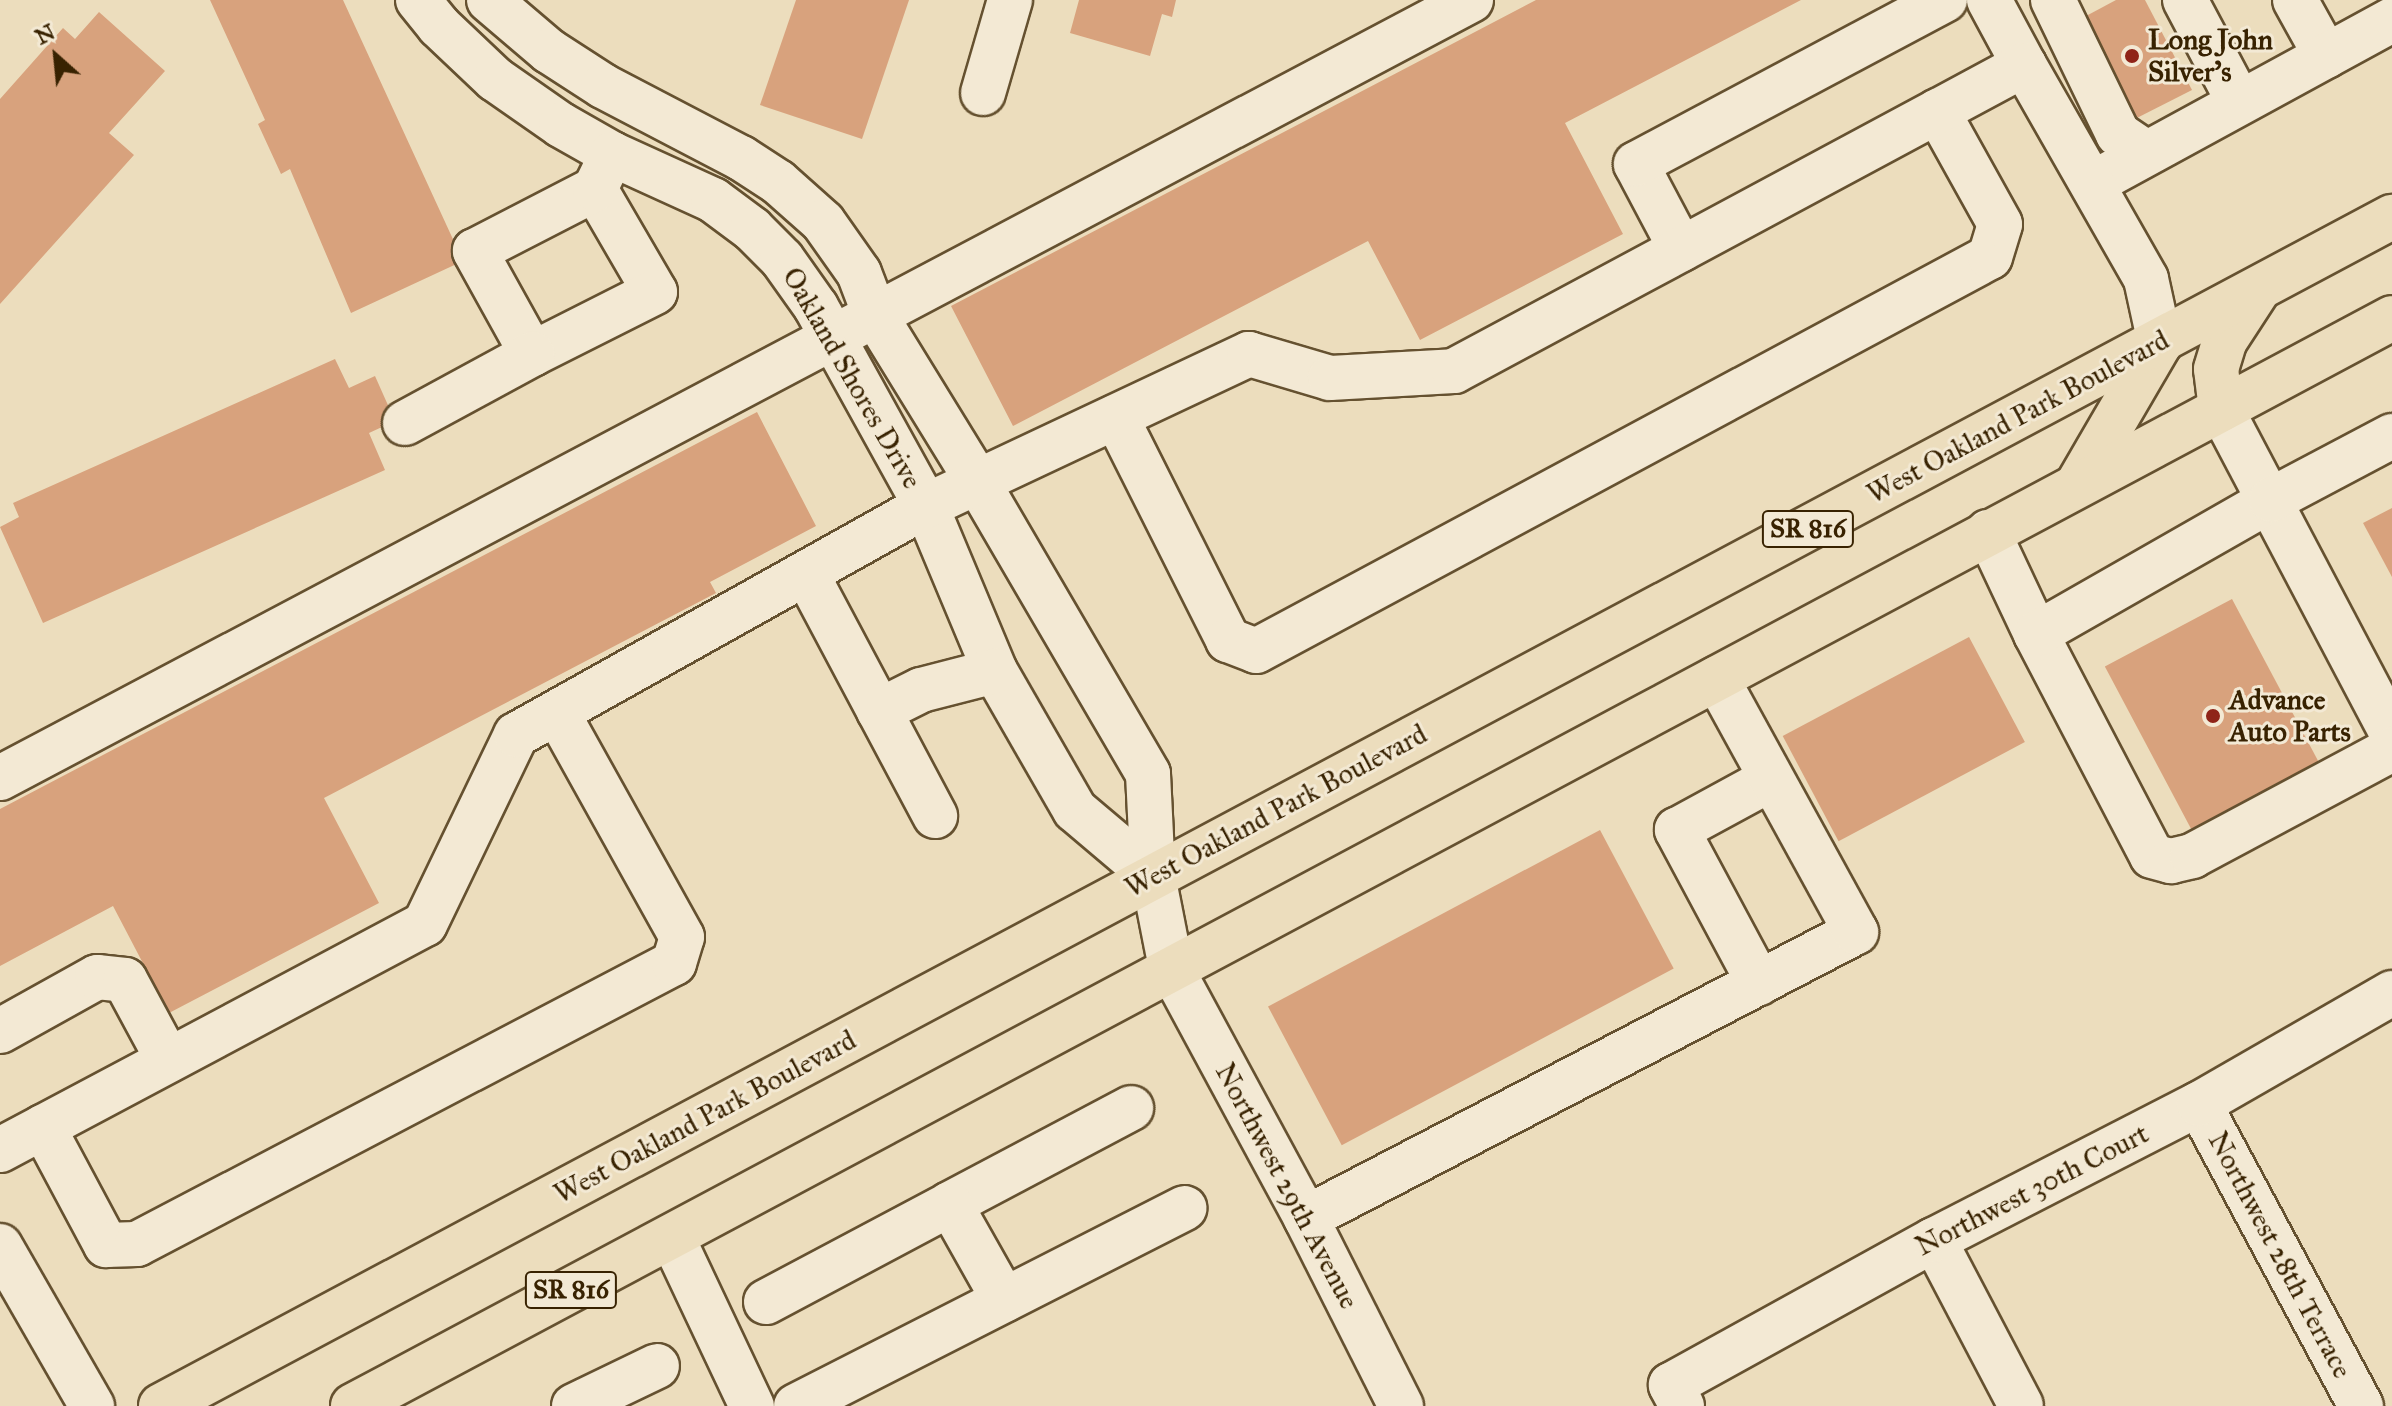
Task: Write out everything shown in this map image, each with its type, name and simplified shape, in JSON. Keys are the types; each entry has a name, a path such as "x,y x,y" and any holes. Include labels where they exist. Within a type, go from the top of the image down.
{"main road":[{"name":"West Oakland Park Boulevard","path":"176,1402 1153,876 2392,217"},
{"path":"2221,409 2216,369 2224,342 2259,288"},
{"name":"SR 816","path":"353,1406 1717,679 2079,482 2392,318"},
{"path":"2079,482 2160,343"}],"street":[{"name":"Oakland Shores Drive","path":"418,0 439,26 495,79 561,125 603,171 674,182 713,200 771,248 806,291 926,506 995,671 1075,810 1153,876"},
{"name":"Oakland Shores Drive","path":"489,0 549,51 603,86 778,182 810,210 859,273 875,315 977,481 1148,774 1153,876 1171,968"},
{"path":"983,93 1010,0"},
{"path":"0,778 1471,0"},
{"path":"1681,249 1636,164 1945,0"},
{"path":"1989,0 2146,279 2160,343"},
{"path":"2053,0 2118,134 2146,153"},
{"path":"2185,0 2239,102"},
{"path":"2295,0 2326,56"},
{"path":"2093,183 2392,20"},
{"path":"0,1150 425,924 516,735 926,506 1249,354 1330,378 1454,371 2024,65"},
{"path":"1116,417 1228,640 1256,651 1990,257 2000,224 1937,111"},
{"path":"674,182 699,136"},
{"path":"405,423 655,292 603,171 475,251 532,354"},
{"path":"771,248 810,210"},
{"path":"2221,409 2392,733"},
{"path":"2036,634 2271,500 2392,436"},
{"path":"1988,532 2036,634 2152,856 2171,861 2192,856 2392,749"},
{"path":"807,575 935,816"},
{"path":"879,711 921,690 995,671"},
{"path":"1306,1218 1856,932 1717,679"},
{"path":"43,1127 106,1245 137,1244 674,963 682,937 557,712"},
{"path":"1759,983 1677,830 1771,779"},
{"name":"Northwest 29th Avenue","path":"1171,968 1306,1218 1401,1406"},
{"path":"0,1031 97,977 125,980 168,1060"},
{"name":"Northwest 30th Court","path":"1676,1395 1934,1240 2199,1104 2392,993"},
{"name":"Northwest 28th Terrace","path":"2199,1104 2361,1406"},
{"path":"766,1302 1131,1108"},
{"path":"950,1204 1004,1300"},
{"path":"796,1406 1185,1208"},
{"path":"672,1237 752,1406"},
{"path":"1934,1240 2021,1406"},
{"path":"0,1246 15,1306 92,1406"},
{"path":"574,1406 657,1366"}],"building":[{"path":"210,0 343,0 463,261 351,313 290,169 281,174 258,124 265,120"},
{"path":"796,0 909,0 862,139 760,105"},
{"path":"1079,0 1176,0 1172,17 1162,14 1150,56 1070,33"},
{"path":"1536,0 1801,0 1565,123 1623,234 1420,340 1368,241 1013,426 951,306"},
{"name":"Long John Silver's","path":"2116,0 2145,0 2192,90 2125,124 2073,23"},
{"path":"99,12 165,71 109,133 134,155 0,304 0,99 63,28 75,39"},
{"path":"335,359 349,388 375,376 395,421 369,433 385,470 43,623 0,527 19,517 13,503"},
{"path":"757,412 816,526 710,582 716,593 324,798 379,903 169,1013 113,906 0,966 0,809"},
{"path":"2392,508 2392,577 2363,523"},
{"name":"Advance Auto Parts","path":"2232,599 2321,766 2194,833 2105,667"},
{"path":"1969,637 2025,742 1839,841 1783,736"},
{"path":"1600,830 1674,969 1342,1145 1268,1007"}],"place":[{"name":"Long John Silver's","path":"2132,56"},
{"name":"Advance Auto Parts","path":"2213,716"}]}
